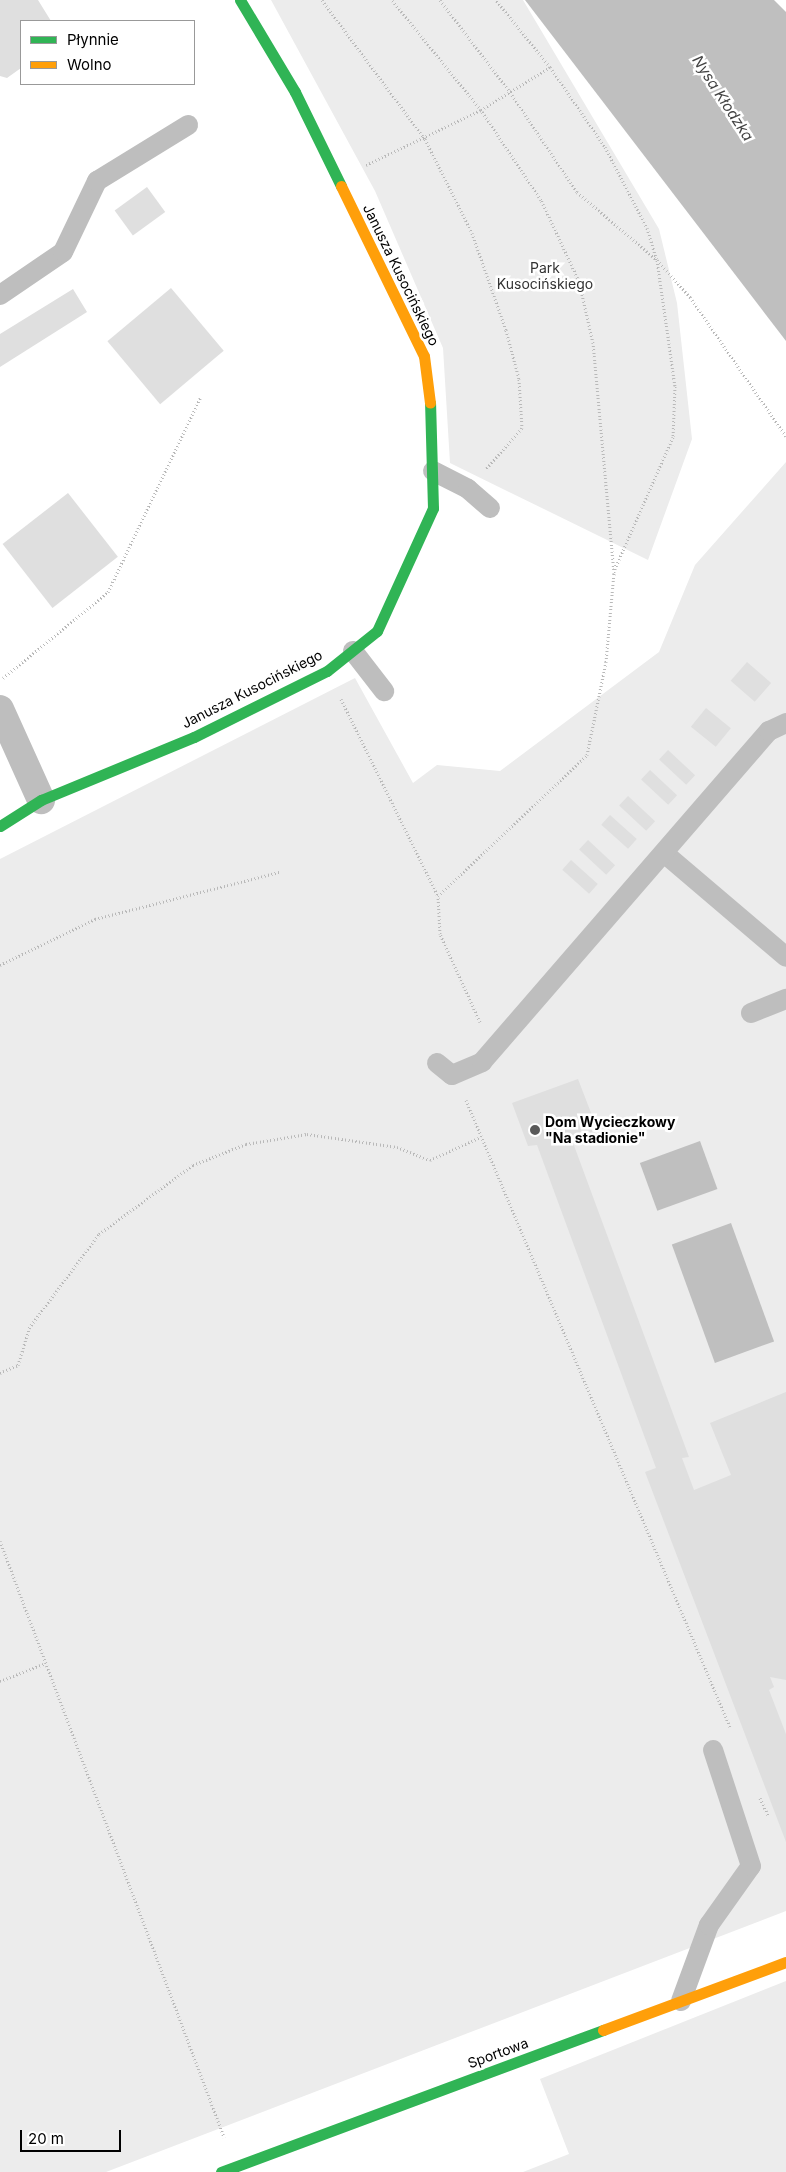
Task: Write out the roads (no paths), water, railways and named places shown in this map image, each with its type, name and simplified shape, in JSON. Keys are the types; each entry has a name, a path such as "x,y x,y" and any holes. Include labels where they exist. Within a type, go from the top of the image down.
{"street":[{"name":"Janusza Kusocińskiego","path":"0,826 41,800 194,737 327,671 377,631 406,573 433,508 434,430 424,356 295,92 240,0"},
{"path":"0,709 41,800"},
{"name":"Sportowa","path":"221,2172 786,1962"}],"lane":[{"path":"0,295 63,252 97,181 188,125"},
{"path":"433,471 468,489 490,508"},
{"path":"353,650 384,691"},
{"path":"437,1063 452,1075 482,1062 769,731 786,723"},
{"path":"664,853 786,957"},
{"path":"751,1012 786,999"},
{"path":"681,2001 709,1925 751,1866 713,1750"}],"water":[{"name":"Nysa Kłodzka","path":"525,0 774,0 786,12 786,341"},
{"path":"700,1141 717,1189 657,1211 640,1163"},
{"path":"731,1223 774,1341 715,1363 672,1245"}],"place":[{"name":"Dom Wycieczkowy \"Na stadionie\"","path":"535,1130"}],"park label":[{"name":"Park Kusocińskiego","path":"545,276"}]}
